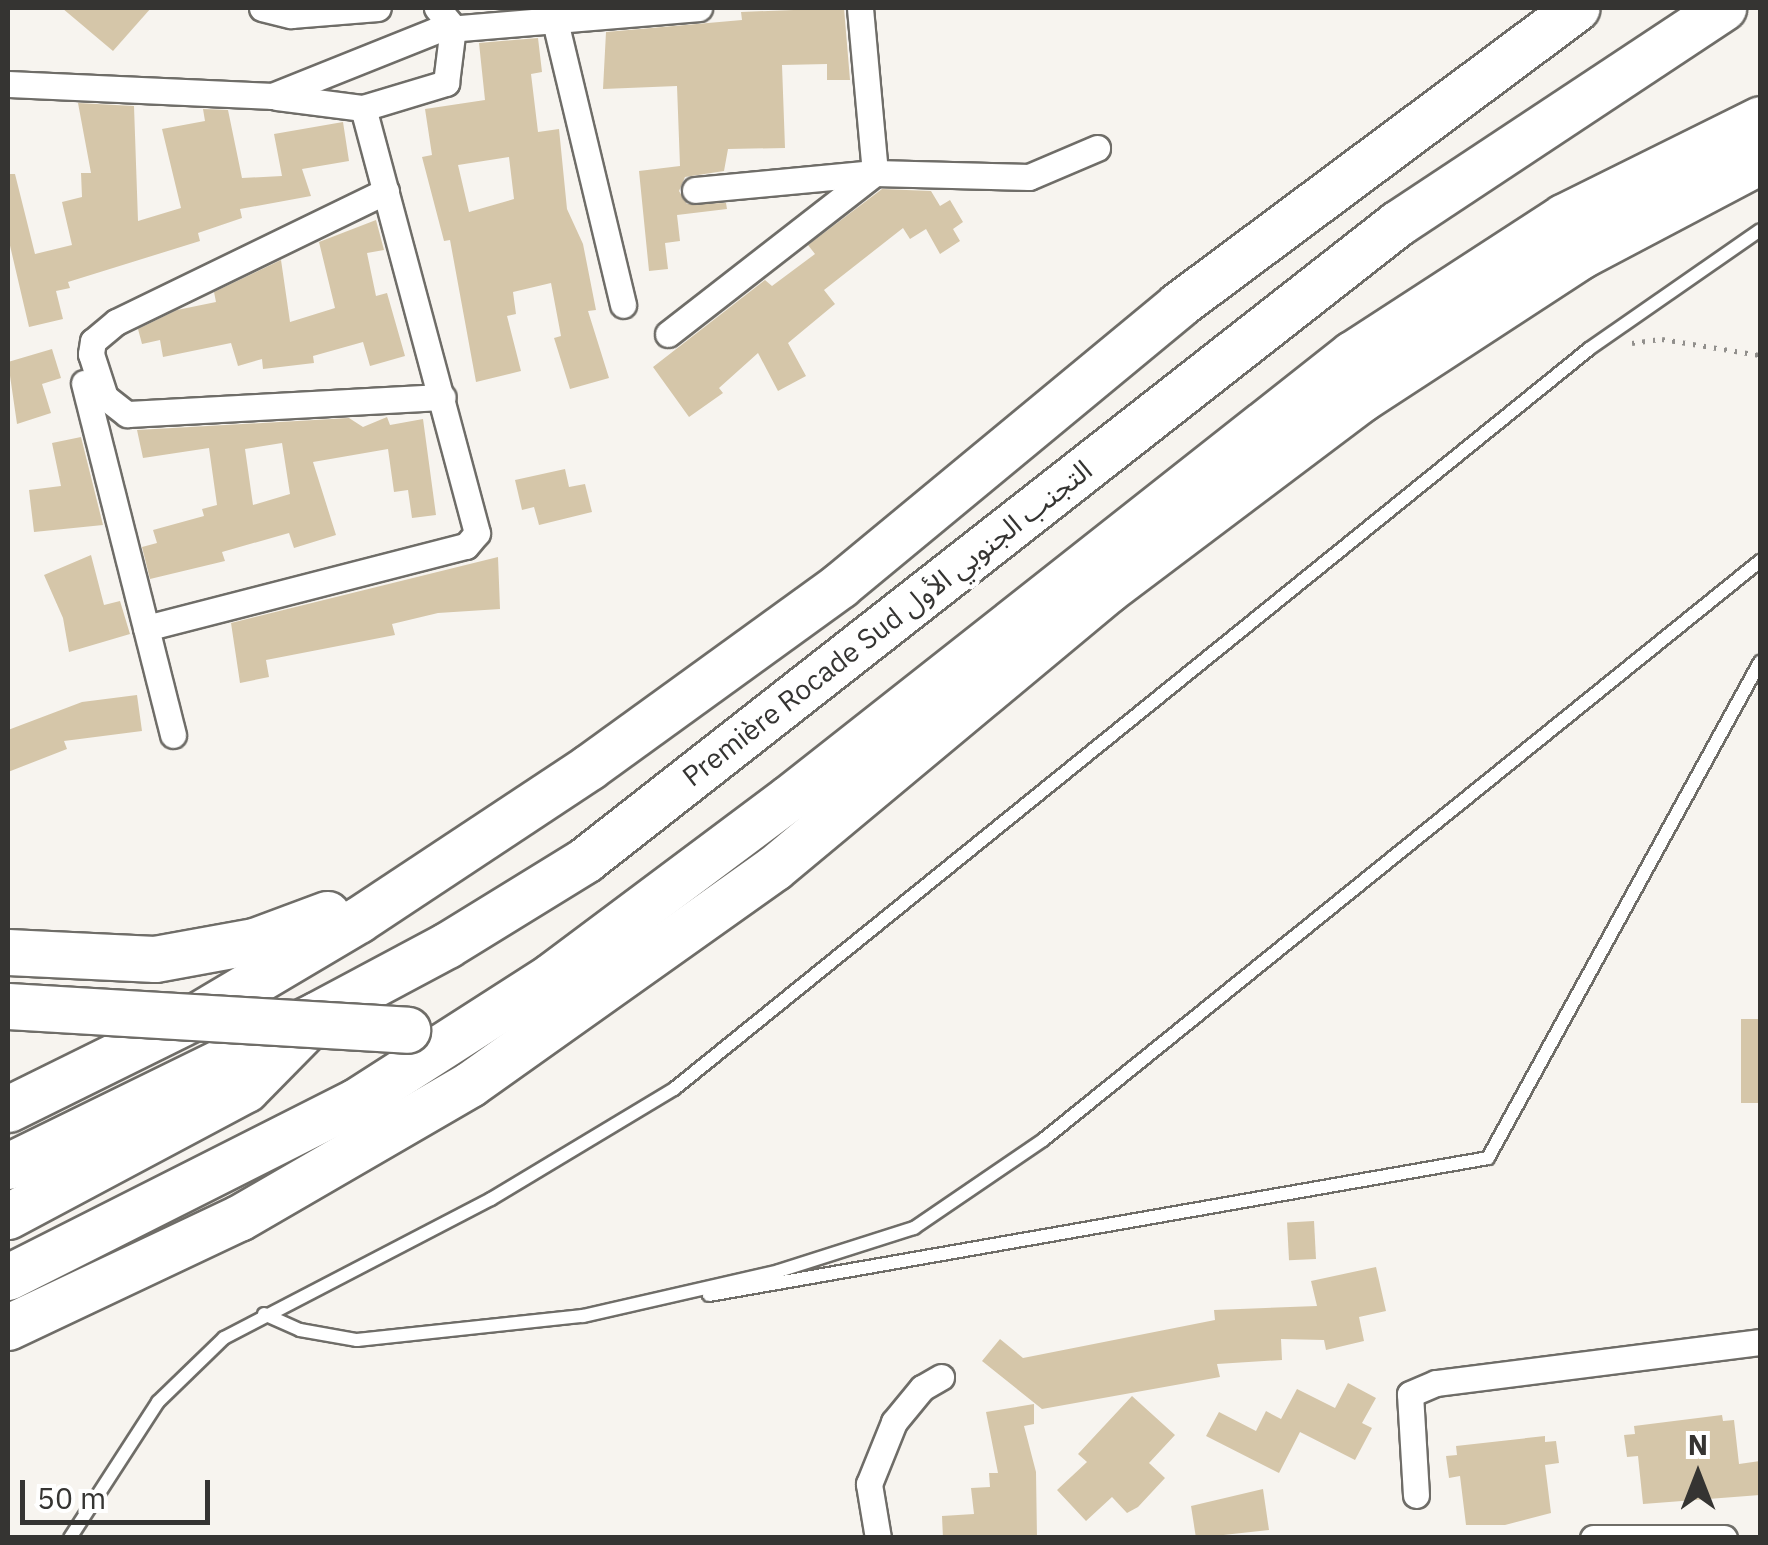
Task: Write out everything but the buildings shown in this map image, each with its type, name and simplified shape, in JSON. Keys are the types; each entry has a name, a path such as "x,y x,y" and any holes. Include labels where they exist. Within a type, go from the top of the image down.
{"highway":[{"path":"8,1109 198,1015 449,865 840,585 1178,306 1577,8"},
{"name":"Première Rocade Sud التجنب الجنوبي الأول","path":"8,1166 318,1014 447,945 585,860 1398,223 1723,8"},
{"path":"8,1277 355,1102 551,976 789,798 1352,354 1564,217 1760,119"},
{"path":"8,1328 239,1218 454,1094 687,934 861,800 1109,589 1361,400 1580,256 1760,161"},
{"path":"8,952 106,962 202,953 305,924 385,885 449,865"},
{"path":"8,1006 407,1030 551,976"},
{"path":"8,1216 246,1088 276,1065 318,1014"}],"street":[{"path":"262,8 291,14 378,8"},
{"path":"272,96 445,17 554,17 699,8"},
{"path":"860,8 875,173"},
{"path":"8,84 272,96 363,108 446,83 445,17"},
{"path":"554,17 622,306"},
{"path":"146,628 466,546 477,533 475,513 363,108"},
{"path":"695,190 875,173 1029,177 1096,148"},
{"path":"668,334 875,173"},
{"path":"386,192 116,322 93,341 90,354 105,397 127,414 443,397"},
{"path":"84,383 173,735"},
{"path":"1416,1495 1410,1394 1436,1383 1760,1342"},
{"path":"878,1538 868,1484 894,1422 922,1388 941,1378"},
{"path":"1592,1538 1724,1538"}],"lane":[{"path":"70,1538 158,1402 224,1338 491,1199 674,1089 1590,349 1760,230"},
{"path":"583,1316 779,1271 914,1228 1043,1140 1760,562"},
{"path":"264,1314 300,1330 357,1340 583,1316 1488,1158 1760,662"}],"path":[{"path":"1590,349 1662,340 1760,355"}]}
